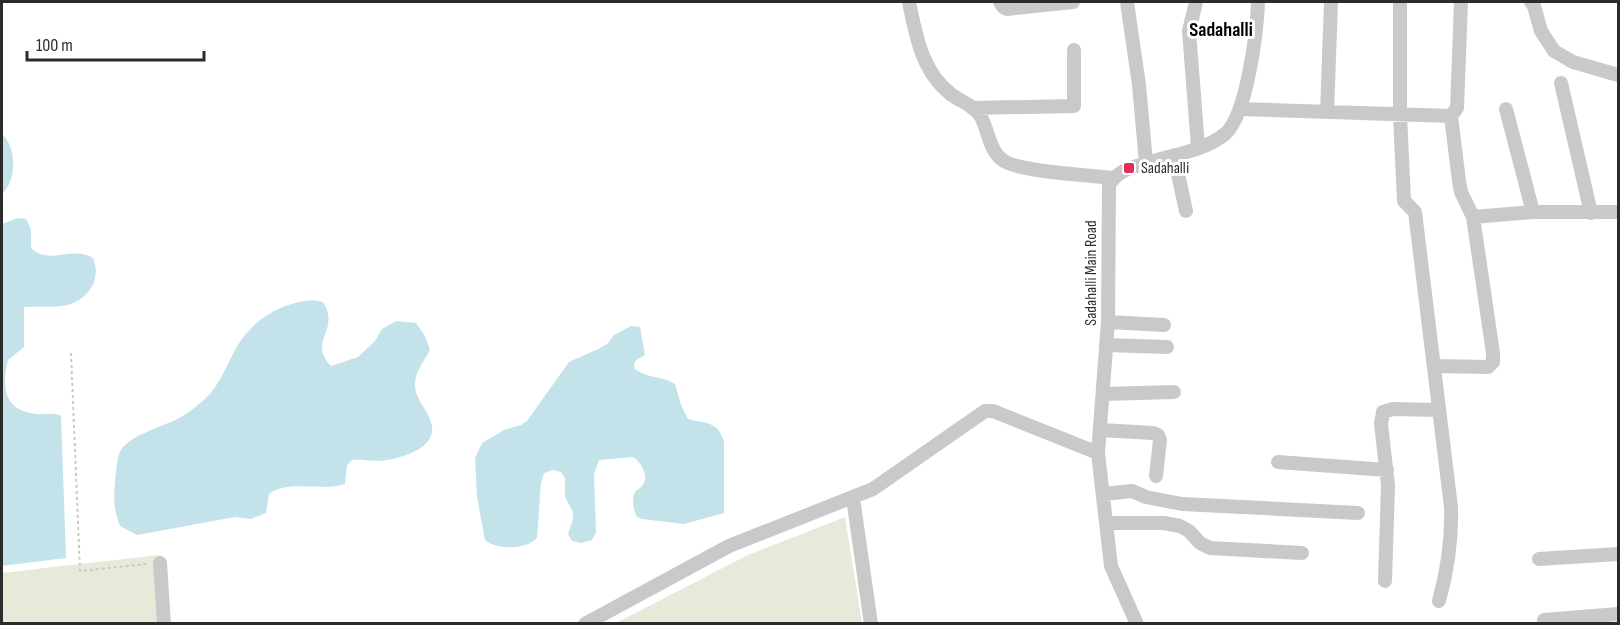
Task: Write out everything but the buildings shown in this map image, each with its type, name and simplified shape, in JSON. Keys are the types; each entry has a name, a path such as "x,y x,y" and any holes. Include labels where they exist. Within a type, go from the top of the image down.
{"street":[{"path":"909,2 917,40 927,66 951,95 972,108 981,117 993,148 1004,161 1019,167 1113,178 1129,168 1198,147 1225,134 1240,109 1256,36 1258,2"},
{"path":"1000,2 1007,9 1073,2"},
{"path":"1128,2 1146,163"},
{"path":"1196,2 1189,31 1198,147"},
{"path":"1327,112 1330,2"},
{"path":"1400,2 1400,115 1404,201 1414,213 1451,521 1440,601"},
{"path":"1434,366 1488,367 1493,362 1473,217 1461,192 1451,116 1457,108 1462,2"},
{"path":"1531,2 1541,31 1554,51 1573,62 1618,75"},
{"path":"972,108 1074,106 1074,50"},
{"path":"1561,83 1591,213"},
{"path":"1240,109 1451,116"},
{"path":"1506,109 1533,212"},
{"path":"1174,155 1186,211"},
{"name":"Sadahalli Main Road","path":"1113,178 1109,185 1108,195 1108,322 1098,453 1111,566 1137,624"},
{"path":"1473,217 1533,212 1618,212"},
{"path":"1108,322 1164,325"},
{"path":"1106,345 1167,347"},
{"path":"1103,394 1174,392"},
{"path":"1385,581 1388,470 1381,424 1383,412 1393,409 1439,410"},
{"path":"585,624 722,549 873,489 986,411 993,411 1098,453"},
{"path":"1100,430 1158,435 1160,440 1156,476"},
{"path":"1278,462 1388,470"},
{"path":"1103,494 1132,491 1146,497 1182,504 1358,513"},
{"path":"853,498 872,624"},
{"path":"1106,523 1164,523 1180,526 1189,531 1200,543 1210,548 1302,553"},
{"path":"1539,559 1618,554"},
{"path":"160,563 164,624"},
{"path":"1544,620 1618,614"}],"path":[{"path":"72,353 80,571 160,563"}],"green space":[{"path":"845,517 862,623 616,623 748,555"},
{"path":"159,555 161,623 2,623 2,573"}],"water":[{"path":"2,134 13,155 13,173 2,194"},
{"path":"18,218 26,219 31,229 31,248 46,255 77,253 93,258 96,274 91,288 75,302 67,305 24,307 24,347 8,360 5,379 5,388 11,403 18,408 26,412 61,416 66,558 2,566 2,224"},
{"path":"313,300 323,302 328,312 322,349 331,366 358,357 375,341 382,329 396,321 416,323 425,336 430,350 418,371 415,384 417,395 431,422 430,439 416,451 397,458 380,461 352,460 347,465 345,484 326,487 296,486 277,490 269,494 266,513 251,519 235,517 137,535 120,526 114,493 118,458 123,447 146,432 174,421 207,397 247,332 266,316 288,305"},
{"path":"631,326 640,327 645,355 635,362 635,369 675,384 688,419 711,424 722,435 724,442 724,513 684,524 642,519 636,516 633,501 635,492 642,486 645,478 644,470 639,462 633,457 599,460 594,474 596,532 592,540 581,543 572,541 568,534 573,512 565,497 565,478 561,472 553,470 544,473 541,483 537,538 519,547 497,546 485,540 477,497 475,458 482,443 504,430 527,421 569,362 607,344 614,335"}],"place":[{"name":"Sadahalli","path":"1129,168"}],"district":[{"name":"Sadahalli","path":"1221,30"}]}
